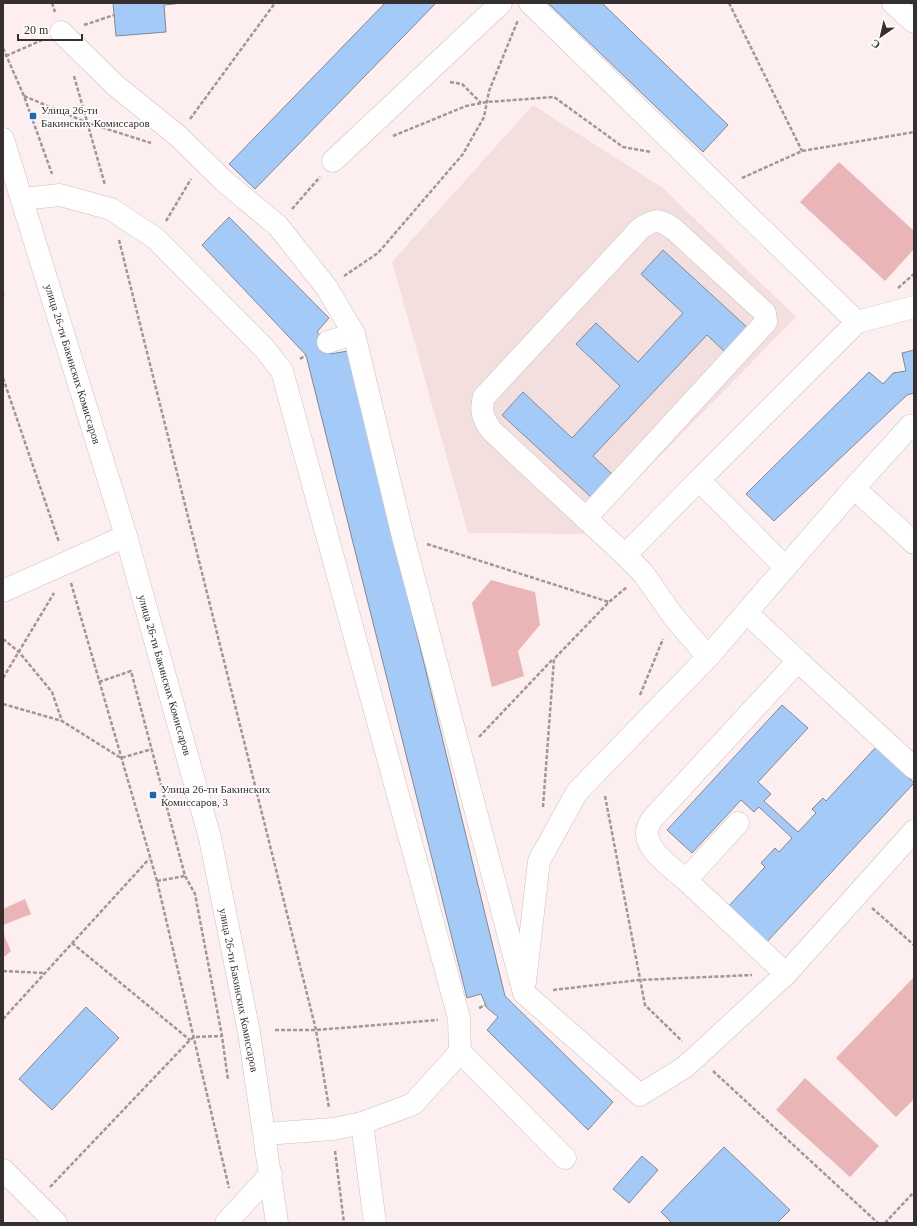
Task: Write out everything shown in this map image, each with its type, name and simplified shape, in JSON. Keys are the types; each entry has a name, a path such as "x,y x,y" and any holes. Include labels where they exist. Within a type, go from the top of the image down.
{"main road":[{"path":"334,161 501,3"},
{"path":"893,3 914,22"},
{"path":"524,10 721,188 857,322"},
{"path":"61,32 115,86 178,136 224,181 278,226 327,288 354,334 403,537 502,916 524,993 640,1095 685,1067 786,974 914,831"},
{"name":"улица 26-ти Бакинских Комиссаров","path":"3,139 126,536 210,838 249,1032 277,1223"},
{"path":"22,199 60,194 111,209 155,238 264,348 282,371 459,1018 460,1052 565,1158"},
{"path":"586,518 766,322 765,313 676,231 662,221 650,222 640,230 484,397 482,407 483,417 491,430 586,518 625,554 642,573 672,616 708,657"},
{"path":"625,554 857,322 914,307"},
{"path":"328,342 354,334"},
{"path":"524,993 539,861 577,792 708,657 854,488 910,426 914,425"},
{"path":"699,480 785,567"},
{"path":"854,488 914,543"},
{"path":"3,591 67,567 126,536"},
{"path":"747,613 914,768"},
{"path":"786,974 651,848 647,838 649,823 798,661"},
{"path":"686,880 738,823"},
{"path":"265,1134 333,1129 362,1123 413,1104 460,1052"},
{"path":"362,1123 375,1223"},
{"path":"3,1170 56,1223"},
{"path":"231,1217 271,1174"}],"path":[{"path":"52,3 61,32"},
{"path":"178,136 275,3"},
{"path":"729,3 802,151"},
{"path":"327,288 378,253 463,154 484,117 489,91 524,10"},
{"path":"3,48 24,96 60,194"},
{"path":"72,68 111,209 316,1030 333,1129 344,1223"},
{"path":"420,79 462,84 481,103"},
{"path":"24,96 88,122 153,144"},
{"path":"390,138 466,106 487,102 554,97 623,147 653,152"},
{"path":"721,188 802,151 914,132"},
{"path":"155,238 203,160"},
{"path":"278,226 334,161"},
{"path":"3,378 67,567 149,859 157,881 230,1196 231,1217"},
{"path":"403,537 609,602"},
{"path":"3,678 67,567"},
{"path":"461,756 609,602 642,573"},
{"path":"3,639 19,652 52,692 62,721"},
{"path":"542,814 554,659"},
{"path":"99,682 131,671 185,876 195,894 222,1036 228,1080"},
{"path":"3,704 62,721 121,758 152,749"},
{"path":"3,1019 149,859"},
{"path":"157,881 185,876"},
{"path":"857,895 914,945"},
{"path":"72,943 190,1040"},
{"path":"3,971 44,973"},
{"path":"524,993 639,980 786,974"},
{"path":"275,1030 316,1030 459,1018 486,1005"},
{"path":"35,1202 190,1040 194,1037 222,1036"},
{"path":"697,1056 878,1223"},
{"path":"885,1223 914,1192"}],"shaded area":[{"path":"533,105 663,188 796,317 584,534 468,533 392,262"},
{"path":"839,162 914,231 914,249 885,281 800,202"},
{"path":"491,580 535,592 540,625 518,651 524,676 492,687 472,603"},
{"path":"25,899 31,914 3,925 3,909"},
{"path":"3,926 5,938 11,951 3,958"},
{"path":"914,977 914,1099 896,1117 836,1058"},
{"path":"805,1078 879,1146 850,1177 776,1110"}],"building":[{"path":"113,3 183,3 164,5 166,32 116,36"},
{"path":"385,3 436,3 255,189 229,164"},
{"path":"548,3 602,3 728,125 703,152"},
{"path":"229,217 329,318 317,332 328,342 330,354 348,351 505,996 613,1102 588,1130 487,1030 498,1017 487,1008 481,994 467,998 306,355 202,245"},
{"path":"663,250 750,330 727,354 707,335 593,456 613,475 592,498 502,415 523,392 572,438 620,386 576,344 596,323 638,362 683,313 641,274"},
{"path":"914,350 914,393 907,395 774,521 746,494 869,372 883,384 893,373 906,371 902,353"},
{"path":"782,705 808,728 758,782 771,794 764,801 798,832 816,813 812,809 823,798 826,801 876,747 914,783 765,944 726,909 765,867 761,863 775,848 779,852 792,838 759,807 754,812 741,800 692,853 667,830"},
{"path":"86,1007 119,1038 52,1110 19,1079"},
{"path":"724,1147 790,1210 777,1223 672,1223 661,1212"},
{"path":"642,1156 658,1170 629,1203 613,1189"}],"place":[{"name":"Улица 26-ти Бакинских Комиссаров","path":"33,116"},
{"name":"Улица 26-ти Бакинских Комиссаров, 3","path":"153,795"}]}
